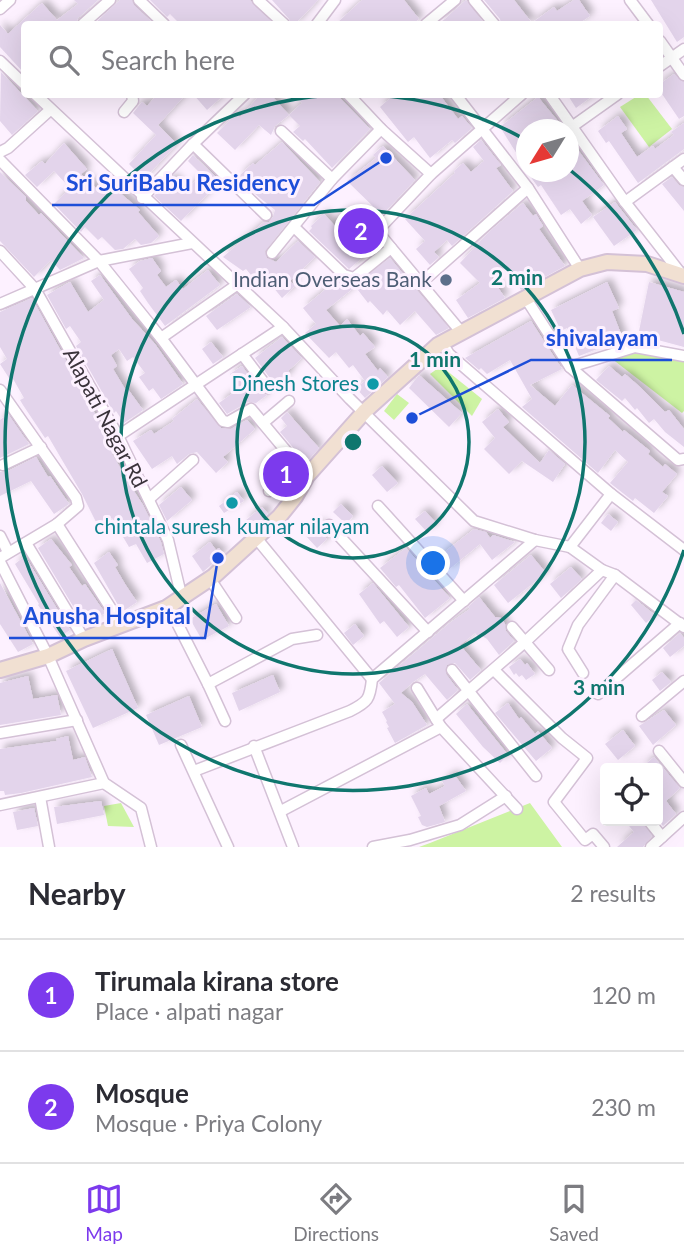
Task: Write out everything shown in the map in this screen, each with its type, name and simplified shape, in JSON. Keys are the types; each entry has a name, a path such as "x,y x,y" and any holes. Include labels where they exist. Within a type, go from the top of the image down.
{"street":[{"path":"0,9 10,0"},
{"path":"86,21 110,0"},
{"path":"139,0 161,21"},
{"path":"258,0 281,21"},
{"path":"319,21 335,0"},
{"path":"429,21 455,0"},
{"path":"474,0 492,21"},
{"path":"630,0 646,21"},
{"path":"663,46 684,75"},
{"path":"663,64 684,48"},
{"path":"0,61 21,77"},
{"path":"39,98 142,198 283,327 474,521 535,540 570,547 602,570 615,575 682,625 598,694"},
{"path":"124,111 133,98"},
{"path":"142,198 237,98"},
{"path":"352,98 381,129 431,174"},
{"path":"457,98 528,188 580,269"},
{"path":"461,333 377,231 431,174 518,98"},
{"path":"553,98 568,119"},
{"path":"579,122 612,98"},
{"path":"0,152 50,110"},
{"path":"272,253 332,179 381,129"},
{"path":"281,131 332,179"},
{"path":"579,135 625,202 683,275"},
{"path":"193,144 266,215"},
{"path":"625,202 684,159"},
{"path":"0,160 99,261 197,384 223,421 232,421 251,409 307,476"},
{"path":"673,167 684,180"},
{"path":"421,283 528,188"},
{"path":"294,227 344,275 354,278 391,248"},
{"path":"0,304 99,261 192,243"},
{"name":"Alapati Nagar Rd","path":"0,251 35,289 118,436 169,540 182,599"},
{"path":"0,670 48,656 84,639 169,607 210,579 257,538 295,497 307,476 365,411 442,343 580,269 607,262 647,264 683,275"},
{"path":"161,338 238,285"},
{"path":"525,298 570,367 678,460 684,459"},
{"path":"118,436 283,327"},
{"path":"442,343 449,354 611,494 684,550"},
{"path":"570,367 635,347 684,356"},
{"path":"242,355 268,388"},
{"path":"0,390 78,502 77,509 57,524 3,557"},
{"path":"262,423 289,401"},
{"path":"2,465 41,447"},
{"path":"149,499 193,460"},
{"path":"269,491 279,486 295,497"},
{"path":"570,547 611,494"},
{"path":"378,506 464,601"},
{"path":"57,524 122,626"},
{"path":"328,525 428,632"},
{"path":"0,536 3,557 104,783 141,808 151,847"},
{"path":"194,771 351,711 366,703 371,693 372,679 257,538"},
{"path":"372,679 535,540"},
{"path":"26,542 84,639"},
{"path":"281,811 439,723 468,691 602,570"},
{"path":"583,673 568,649 578,625 615,575"},
{"path":"210,579 236,618"},
{"path":"169,607 225,721"},
{"path":"512,627 549,670"},
{"path":"208,684 292,639 317,635"},
{"path":"452,670 536,776"},
{"path":"494,670 562,738 587,758 555,802 585,840 593,834 604,847"},
{"path":"642,716 684,681"},
{"path":"417,688 439,723 517,809"},
{"path":"0,733 77,720"},
{"path":"181,746 228,847"},
{"path":"254,746 293,847"},
{"path":"659,751 684,782"},
{"path":"0,805 104,783"},
{"path":"373,847 410,841 460,825 506,796"},
{"path":"40,797 49,847"},
{"path":"660,842 684,817"},
{"path":"651,847 684,823"},
{"path":"652,826 660,842"}],"green space":[{"path":"634,98 648,98 672,129 649,147 620,107"},
{"path":"635,346 684,359 682,413 607,355"},
{"path":"441,366 482,399 472,416 430,374"},
{"path":"397,394 409,403 394,420 384,411"},
{"path":"121,803 134,827 108,826 104,806"},
{"path":"530,803 562,847 419,847 430,843"}],"building":[{"path":"74,0 98,0 77,21 22,21 42,3 57,20 78,4"},
{"path":"120,0 132,0 151,21 97,21"},
{"path":"150,0 250,0 271,21 177,21 170,14 167,17"},
{"path":"272,0 318,0 298,21 289,19"},
{"path":"362,0 404,0 419,19 417,21 339,21"},
{"path":"466,0 482,21 442,21"},
{"path":"484,0 514,0 530,21 500,21"},
{"path":"574,0 579,0 590,16 582,21 535,21 554,7 557,11"},
{"path":"651,0 684,0 684,37 677,42"},
{"path":"21,22 21,70 0,47 0,25 8,34"},
{"path":"1,72 21,93 21,98 26,98 38,111 12,135 0,121"},
{"path":"674,74 684,82 684,116 679,119 663,95 663,82"},
{"path":"154,98 182,98 158,125 177,144 144,179 129,164 156,135 133,113 142,102 147,106"},
{"path":"196,98 220,98 207,110"},
{"path":"257,98 274,98 289,115 275,126 271,135 259,125 235,150 217,133 236,114 240,117"},
{"path":"299,98 340,98 370,129 332,168 305,139 303,141 293,132 300,126 289,115 302,103"},
{"path":"390,98 442,98 458,119 462,116 472,128 455,143 452,140 430,158 414,137 408,142 380,107"},
{"path":"539,98 556,119 516,119 516,152 500,127"},
{"path":"570,98 590,98 576,108"},
{"path":"618,116 627,129 621,133 637,157 653,146 655,149 674,135 671,132 684,123 684,149 638,183 609,141 606,143 598,131"},
{"path":"481,140 501,165 496,168 513,191 452,246 447,240 434,252 439,257 430,265 416,249 425,241 405,219 463,163 471,172 484,161 473,147"},
{"path":"282,142 320,182 265,251 267,258 276,262 298,241 315,257 290,281 295,286 282,298 268,281 261,287 246,269 243,271 223,257 273,217 275,210 255,194 239,176"},
{"path":"64,143 87,169 81,174 98,190 106,181 140,210 138,212 159,236 151,243 141,245 135,239 123,249 115,250 102,237 98,240 85,227 81,232 54,204 70,188 54,171 37,187 25,175 42,161 45,164"},
{"path":"383,146 415,180 382,215 347,181 376,158 373,155"},
{"path":"579,151 604,185 582,201 592,215 581,224 570,209 561,215 541,185 538,187 534,182 579,182"},
{"path":"193,155 220,181 181,221 154,196 172,177 185,191 202,175 188,161"},
{"path":"0,172 26,197 26,201 39,215 41,213 84,258 60,270 51,260 34,277 0,241"},
{"path":"672,177 684,187 684,211 662,184"},
{"path":"615,202 637,230 614,246 593,217"},
{"path":"523,203 533,216 536,214 543,226 539,229 565,266 521,290 505,263 491,277 505,298 468,318 456,300 480,283 460,263 489,232"},
{"path":"324,214 338,226 362,258 349,269 309,231"},
{"path":"152,258 161,271 157,275 166,287 176,280 183,289 208,270 220,285 165,326 140,291 143,288 129,269 140,261"},
{"path":"390,258 449,328 436,335 415,311 400,325 387,310 383,315 370,301 368,303 354,285"},
{"path":"100,275 183,384 161,399 153,388 149,391 139,377 145,373 133,357 127,361 119,349 111,355 117,366 113,369 125,389 127,388 143,410 124,423 116,411 114,413 76,346 81,342 70,326 66,329 47,295 70,282 88,312 104,300 91,281"},
{"path":"338,279 352,289 326,310 340,326 347,319 360,336 363,333 375,347 365,354 378,371 380,368 388,377 365,398 356,388 365,381 353,365 349,368 336,352 329,358 305,333 316,324 303,308"},
{"path":"607,282 619,308 612,311 623,339 579,356 567,328 561,331 551,310"},
{"path":"649,282 684,292 684,347 658,340 659,336 639,331"},
{"path":"237,294 251,307 217,330 206,316"},
{"path":"32,298 116,452 112,454 121,469 125,468 131,480 128,482 161,542 164,554 147,563 136,544 129,547 112,518 98,526 48,436 45,438 20,400 24,398 12,377 9,378 0,364 7,359 0,347 0,312"},
{"path":"531,321 562,369 530,385 555,406 572,385 610,416 608,418 623,432 624,430 650,451 648,454 663,467 665,464 677,474 662,492 668,496 654,513 610,483 628,462 615,450 598,473 522,407 532,399 510,360 487,374 465,358"},
{"path":"282,337 302,358 288,371 290,374 275,385 255,358"},
{"path":"211,342 223,357 213,364 202,349"},
{"path":"242,366 262,393 267,395 256,403 248,402 227,414 219,403 240,388 230,374"},
{"path":"609,366 622,377 625,374 665,412 669,410 684,429 684,447 654,419 649,423 625,398 622,401 596,380"},
{"path":"419,375 462,413 449,427 409,388"},
{"path":"197,399 221,428 231,429 247,420 255,429 223,457 228,462 216,473 197,452 189,454 177,464 172,456 152,469 133,441 151,430 154,434 174,421 172,419"},
{"path":"498,409 509,422 503,427 540,463 549,450 565,464 553,482 522,461 509,474 484,449 495,438 482,422"},
{"path":"287,412 319,448 306,463 280,432 287,426 281,418"},
{"path":"8,414 29,444 0,458 0,420"},
{"path":"36,457 69,504 54,514 31,481 0,496 0,472 6,472"},
{"path":"285,461 296,475 291,485 271,476"},
{"path":"382,466 398,483 387,492 372,475"},
{"path":"181,487 192,500 167,521 159,505"},
{"name":"chintala suresh kumar nilayam","path":"237,492 244,501 224,513 219,506"},
{"path":"341,504 353,516 346,524 333,512"},
{"path":"262,507 268,514 251,529 245,521"},
{"path":"425,511 436,523 427,532 415,519"},
{"path":"608,514 618,522 611,531 601,523"},
{"path":"322,522 328,535 317,548 306,536"},
{"path":"474,529 486,532 490,538 493,535 515,542 492,560 480,544 447,571 437,558"},
{"path":"51,539 72,565 69,567 82,586 85,584 105,613 85,626 38,548"},
{"path":"210,542 223,554 203,572 192,556"},
{"path":"406,548 450,598 425,618 399,585 396,587 380,568"},
{"path":"109,552 137,602 122,612 94,563"},
{"path":"531,555 546,573 508,603 494,585"},
{"path":"25,556 70,630 60,637 15,564"},
{"path":"571,567 582,579 561,598 550,584"},
{"path":"0,583 33,644 18,652 0,624"},
{"path":"373,583 409,627 397,637 384,621 380,624 359,594"},
{"path":"479,597 495,617 501,618 514,641 499,655 487,639 482,636 480,639 475,633 460,645 481,670 470,680 455,663 447,665 446,674 458,690 447,700 425,674 413,682 401,693 412,702 427,725 395,743 382,712 395,704 379,683 470,609 468,607"},
{"path":"636,600 655,615 646,623 631,605"},
{"path":"216,604 229,626 202,640 190,619"},
{"path":"355,624 364,636 353,645 344,633"},
{"path":"680,633 684,638 684,646 670,657 663,648"},
{"path":"112,649 138,708 93,728 66,671"},
{"path":"520,659 525,665 527,663 535,674 526,680 522,675 514,675 509,667"},
{"path":"662,672 671,682 660,691 652,680"},
{"path":"273,675 280,692 239,711 232,693"},
{"path":"28,676 33,699 57,695 61,715 0,725 0,683"},
{"path":"189,696 202,727 159,745 146,715"},
{"path":"508,703 519,719 521,717 535,734 538,731 552,748 536,761 495,713"},
{"path":"467,704 508,755 500,763 456,714"},
{"path":"664,710 676,725 653,745 639,726"},
{"path":"623,730 635,746 618,760 605,744"},
{"path":"68,736 73,760 85,757 92,777 21,793 5,795 4,791 0,791 0,749 57,741 56,739"},
{"path":"654,757 659,763 647,763"},
{"path":"663,768 680,788 666,801 676,814 663,826"},
{"path":"454,774 466,791 439,806 445,822 427,827 422,825 418,817 421,816 411,796 426,788 429,794 445,786 442,781"},
{"path":"101,801 104,815 57,824 54,807"},
{"path":"34,808 38,826 17,830 13,812"},
{"path":"629,826 645,826 652,836 643,847 617,847 634,832"}],"place":[{"name":"Sri SuriBabu Residency","path":"386,158"},
{"name":"Mosque","path":"361,231"},
{"name":"Indian Overseas Bank","path":"446,280"},
{"name":"Dinesh Stores","path":"373,384"},
{"name":"shivalayam","path":"412,418"},
{"name":"Tirumala kirana store","path":"286,474"},
{"name":"chintala suresh kumar nilayam","path":"232,503"},
{"name":"Anusha Hospital","path":"218,558"}]}
